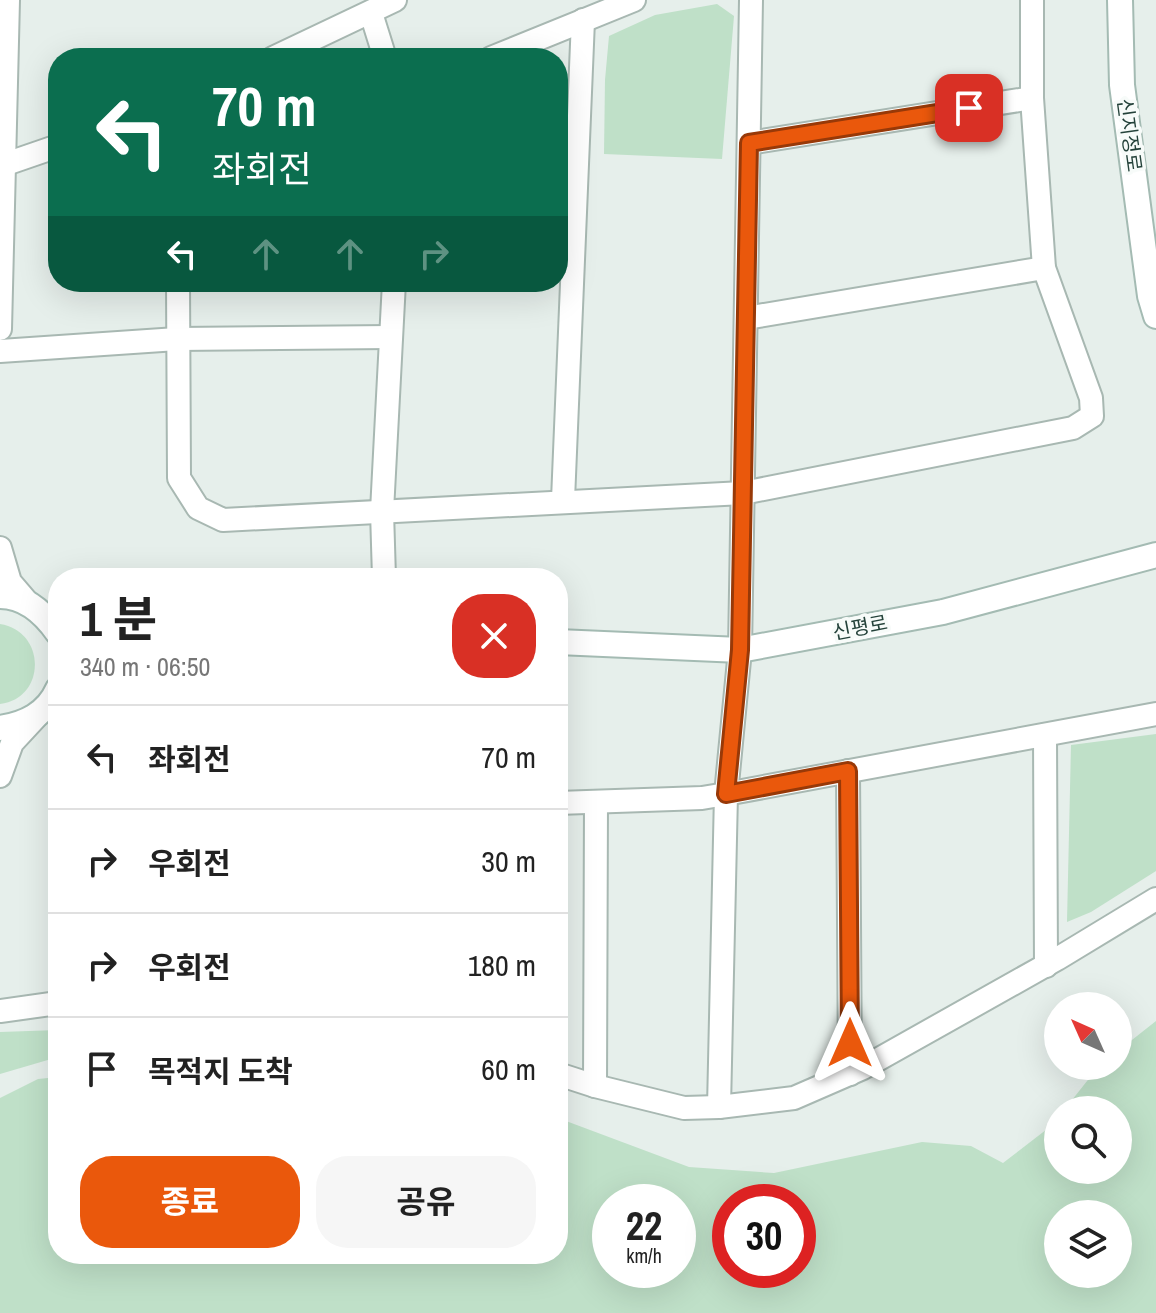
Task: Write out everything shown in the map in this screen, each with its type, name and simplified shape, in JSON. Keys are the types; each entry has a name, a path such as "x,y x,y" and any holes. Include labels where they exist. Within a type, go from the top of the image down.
{"street":[{"path":"0,329 8,0"},
{"path":"295,48 395,0"},
{"path":"515,48 634,0"},
{"path":"719,1107 726,794 740,650 751,0"},
{"path":"178,292 179,478 198,508 223,520 743,493 1073,428 1092,416 1091,398 1044,268 1032,98 1032,0"},
{"name":"신지정로","path":"1120,0 1122,85 1150,296 1156,316"},
{"path":"371,13 382,48"},
{"path":"563,500 583,20"},
{"path":"749,143 1032,98"},
{"path":"3,166 48,150"},
{"path":"746,318 1044,268"},
{"path":"384,568 382,511 393,292"},
{"path":"0,351 177,339 391,337"},
{"path":"0,548 10,582 28,603 48,619"},
{"name":"신평로","path":"568,642 740,650 943,612 1156,555"},
{"path":"0,596 28,603"},
{"path":"0,728 18,725 48,703"},
{"path":"0,776 12,743 48,704"},
{"path":"568,803 702,798 1156,714"},
{"path":"1045,735 1046,966"},
{"path":"848,771 850,1074"},
{"path":"595,1086 596,802"},
{"path":"568,1077 684,1108 794,1098 850,1074 1046,966 1156,899"},
{"path":"0,1011 48,1004"}],"green space":[{"path":"717,4 734,16 722,159 604,154 609,36 655,15"},
{"path":"0,624 15,629 26,639 33,651 35,664 33,678 26,690 15,699 0,704"},
{"path":"1156,734 1156,871 1091,912 1067,922 1071,745"},
{"path":"1156,1021 1156,1313 0,1313 0,1098 38,1079 48,1078 48,1264 568,1264 568,1122 689,1167 774,1173 922,1142 971,1146 1003,1163 1044,1131 1044,1184 1132,1184 1132,1096 1075,1096 1088,1080 1132,1080 1132,1040"},
{"path":"48,1030 48,1060 0,1074 0,1032"}],"route":[{"path":"850,1043 848,771 726,794 740,650 749,143 969,108"}]}
